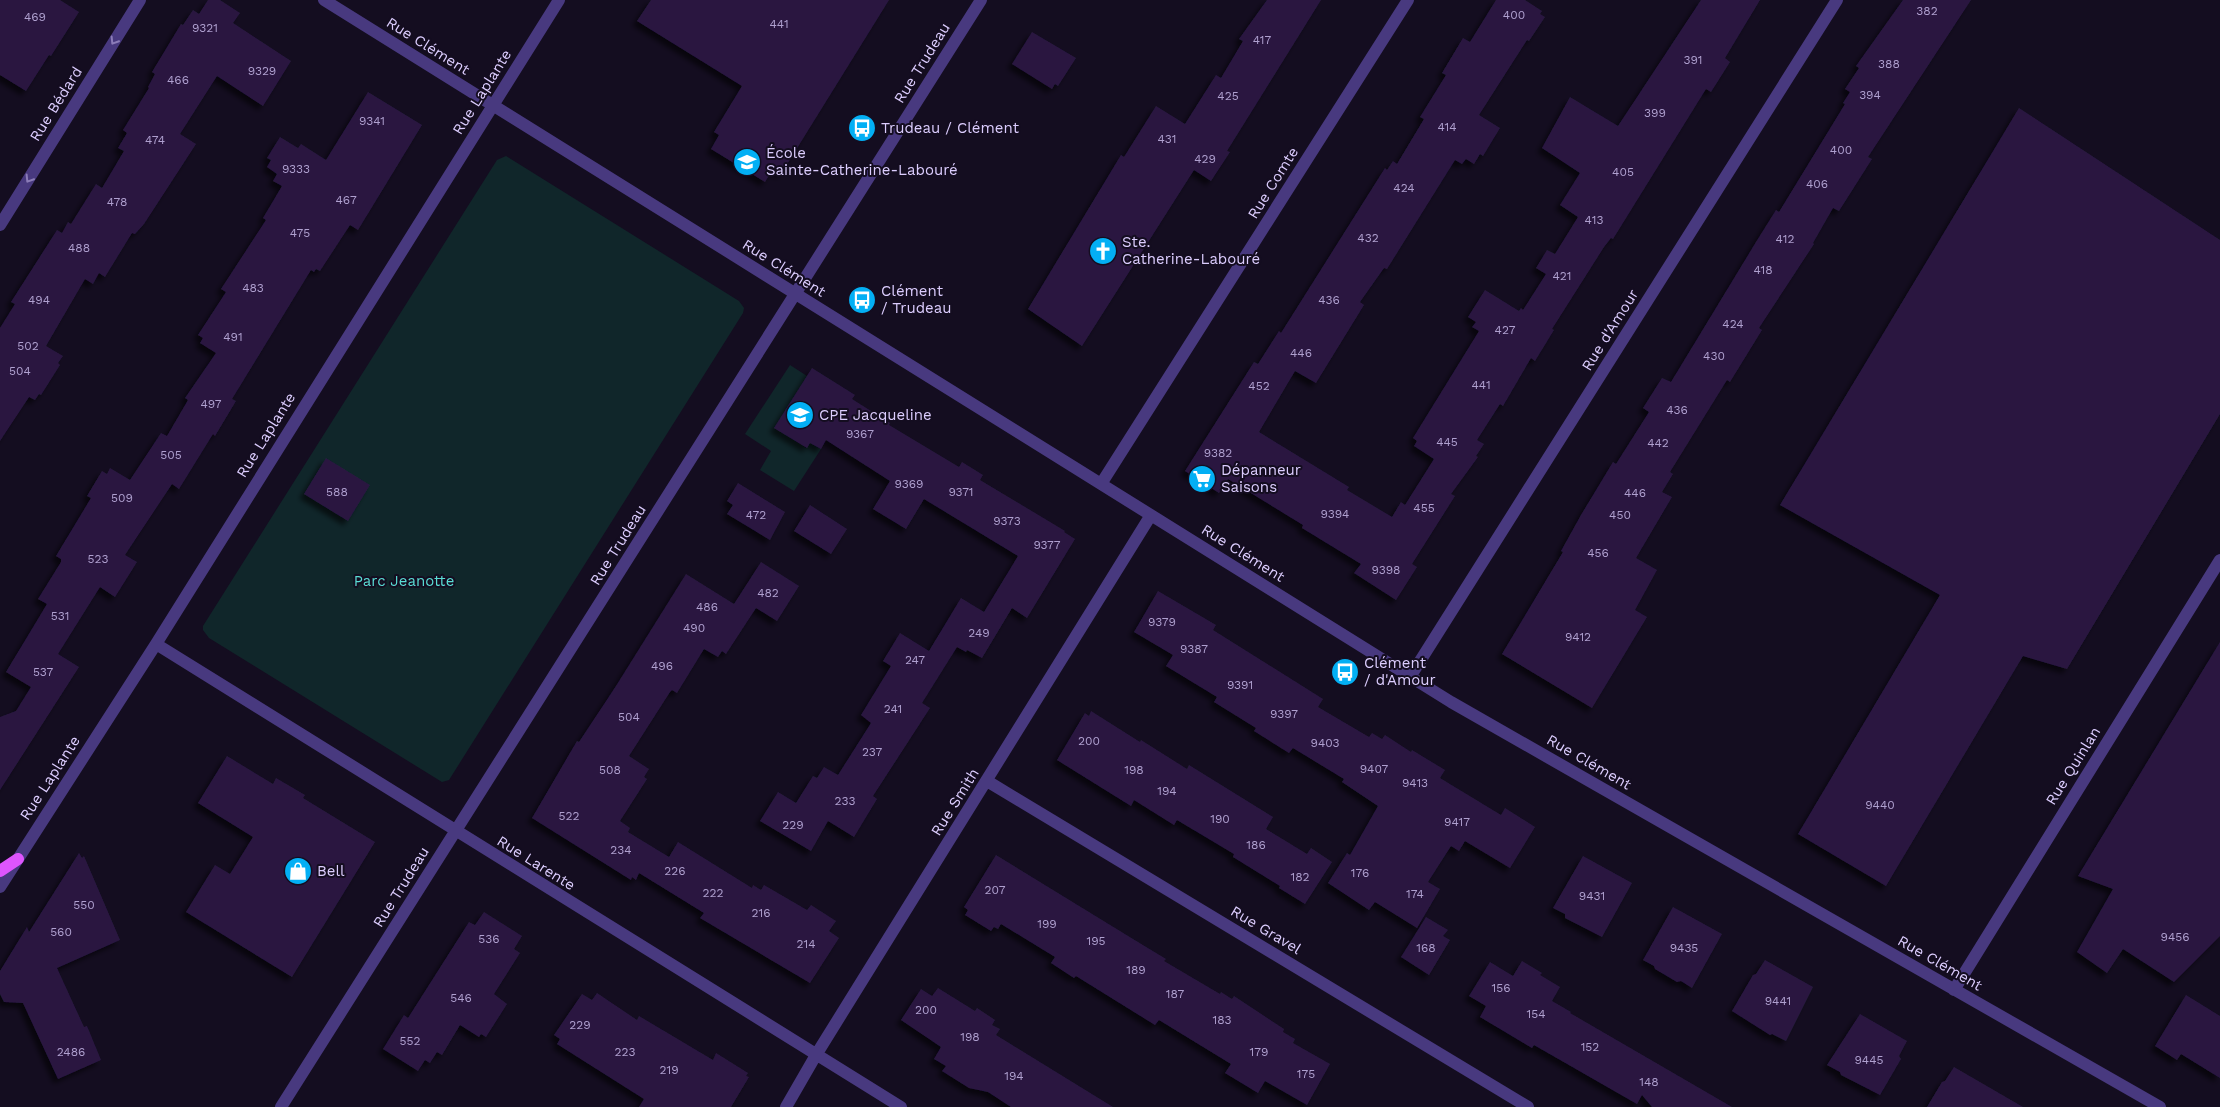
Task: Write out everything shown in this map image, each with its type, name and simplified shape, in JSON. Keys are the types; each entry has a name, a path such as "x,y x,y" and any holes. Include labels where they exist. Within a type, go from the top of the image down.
{"main road":[{"path":"0,871 18,859"}],"street":[{"name":"Rue Bédard","path":"0,226 140,0"},
{"name":"Rue Clément","path":"324,0 1410,677 2160,1107"},
{"name":"Rue Laplante","path":"0,887 156,644 559,0"},
{"name":"Rue Trudeau","path":"281,1107 981,0"},
{"name":"Rue Comte","path":"1101,484 1408,0"},
{"name":"Rue d'Amour","path":"1410,677 1837,0"},
{"name":"Rue Smith","path":"786,1107 816,1055 1151,515"},
{"name":"Rue Quinlan","path":"1954,990 2220,560"},
{"name":"Rue Larente","path":"156,644 901,1107"},
{"name":"Rue Gravel","path":"987,781 1528,1107"}],"green space":[{"name":"Parc Jeanotte","path":"506,156 739,301 744,308 743,313 449,780 442,782 209,638 203,630 203,626 497,160"},
{"path":"790,365 807,376 775,427 806,448 810,443 821,449 794,491 760,470 771,451 745,434"}],"building":[{"path":"0,0 60,0 79,12 26,91 0,75"},
{"path":"208,0 220,0 240,13 233,23 291,61 263,106 217,76 180,134 196,144 144,224 135,234 132,233 105,277 99,273 93,284 85,279 46,346 63,356 58,363 60,365 41,395 39,394 35,400 29,397 0,441 0,328 15,304 11,302 57,230 62,233 68,222 71,224 96,184 102,188 124,151 118,148 127,133 123,130 149,88 155,74 152,72 181,24 183,25 193,10 199,14"},
{"path":"651,0 889,0 781,174 773,169 765,182 711,149 719,135 714,132 742,86 637,21"},
{"path":"1267,0 1321,0 1227,151 1230,152 1211,181 1194,170 1082,346 1028,309 1121,155 1124,157 1156,106 1185,124 1216,75 1221,78 1243,41 1239,39"},
{"path":"1496,0 1525,0 1542,11 1540,14 1545,17 1529,41 1527,40 1479,115 1500,128 1483,156 1480,154 1474,164 1466,159 1462,164 1455,160 1387,269 1384,268 1360,302 1364,305 1316,383 1295,371 1259,432 1349,487 1347,490 1392,517 1401,502 1405,505 1434,459 1414,446 1417,441 1413,438 1479,331 1472,327 1476,322 1468,317 1485,290 1519,311 1521,308 1523,310 1546,274 1536,268 1547,250 1555,254 1578,217 1560,205 1580,173 1542,148 1570,97 1618,126 1701,0 1760,0 1725,58 1730,62 1711,92 1706,89 1613,239 1611,238 1604,247 1552,329 1554,330 1535,361 1531,358 1503,406 1500,404 1477,440 1484,444 1476,456 1478,457 1451,494 1455,496 1412,564 1417,567 1396,600 1354,573 1361,564 1302,528 1303,525 1228,479 1219,493 1185,471 1254,362 1258,364 1279,331 1281,333 1385,168 1387,170 1393,161 1397,164 1424,119 1420,117 1446,75 1442,73 1463,38 1470,42"},
{"path":"1903,0 1971,0 1868,157 1872,159 1839,211 1833,208 1814,244 1759,328 1762,330 1730,382 1727,380 1670,472 1673,474 1662,492 1672,497 1636,558 1657,570 1635,610 1647,617 1592,708 1502,654 1563,552 1561,551 1613,462 1616,464 1649,412 1643,408 1662,378 1671,382 1776,210 1779,212 1845,104 1843,103 1850,92 1845,89 1859,68 1856,66"},
{"path":"1032,32 1076,58 1058,86 1055,84 1052,89 1012,64"},
{"path":"368,92 422,125 358,230 350,225 320,271 316,269 314,272 311,270 232,399 236,401 215,436 213,434 179,489 172,484 125,555 137,562 115,597 100,587 58,654 79,667 0,790 0,717 16,711 31,687 6,672 47,604 38,599 61,562 61,559 56,556 91,498 87,496 102,471 107,474 110,468 130,480 161,433 167,436 188,400 185,398 216,353 200,343 203,338 198,335 226,292 221,289 266,220 263,218 282,186 273,181 277,174 267,167 271,160 267,158 280,137 298,148 301,144 326,160"},
{"path":"2019,108 2220,240 2220,414 2067,669 2023,656 1886,886 1798,834 1940,595 1780,505"},
{"path":"812,368 855,395 852,399 890,423 889,425 959,467 962,462 983,475 980,480 1065,531 1075,539 1027,618 1012,608 982,658 957,647 922,703 930,708 873,796 877,799 854,837 828,821 811,851 760,821 778,792 796,803 813,776 817,778 824,767 838,775 871,723 861,715 891,666 883,661 900,633 929,651 961,598 984,612 1018,556 924,499 906,529 873,509 890,481 826,440 821,449 810,443 807,448 774,428"},
{"path":"326,458 370,485 348,521 304,494"},
{"path":"738,483 785,512 770,540 727,514 733,505 727,501"},
{"path":"810,505 847,529 831,554 794,531"},
{"path":"761,562 799,586 777,621 756,608 726,654 722,651 718,657 704,649 677,693 672,690 670,692 629,756 649,769 644,777 647,779 620,821 630,828 628,832 669,857 678,842 752,888 753,885 761,890 764,885 807,910 811,905 836,921 829,931 839,938 810,983 700,918 704,913 639,873 636,880 632,877 631,880 532,818 577,741 579,742 616,686 686,574 734,604"},
{"path":"1158,591 1216,625 1213,630 1323,699 1318,707 1369,737 1372,733 1382,739 1385,735 1411,752 1412,750 1445,770 1440,778 1501,815 1505,808 1535,827 1510,868 1465,841 1459,851 1451,846 1428,882 1440,889 1417,928 1375,902 1369,910 1328,883 1347,853 1350,855 1378,806 1342,782 1344,779 1293,748 1289,753 1254,731 1256,728 1214,702 1217,697 1166,666 1173,655 1134,632"},
{"path":"2220,642 2220,936 2174,982 2123,949 2107,973 2077,952 2113,889 2078,876"},
{"path":"1091,711 1187,769 1189,765 1273,817 1266,829 1307,854 1311,848 1332,862 1305,904 1233,857 1234,854 1177,820 1174,825 1134,800 1131,806 1057,760 1085,713 1089,716"},
{"name":"Bell","path":"227,756 273,784 276,778 305,795 303,798 375,842 292,977 186,912 215,865 230,874 253,837 198,803"},
{"path":"79,853 82,858 84,856 120,940 57,968 84,1027 87,1026 101,1060 58,1079 23,1003 4,1002 0,994 0,971 27,927 29,932"},
{"path":"996,855 1166,959 1164,961 1220,994 1221,992 1232,999 1234,996 1284,1029 1283,1032 1295,1039 1293,1043 1330,1064 1307,1105 1265,1081 1258,1093 1225,1073 1231,1064 1159,1020 1155,1025 1076,976 1074,978 1051,963 1055,957 1001,924 998,929 994,927 991,931 965,915 968,910 964,907"},
{"path":"1583,856 1632,883 1602,937 1565,918 1565,914 1553,908"},
{"path":"1673,907 1722,934 1692,988 1681,981 1677,982 1643,960"},
{"path":"484,912 522,936 514,949 520,953 494,994 507,1004 486,1037 481,1034 479,1037 460,1025 442,1055 437,1052 430,1063 425,1060 418,1071 383,1049 404,1015 408,1018 469,922 475,925"},
{"path":"1426,917 1448,930 1443,936 1450,940 1429,975 1401,957"},
{"path":"1765,960 1813,987 1786,1041 1772,1034 1770,1035 1732,1011 1753,975 1756,974"},
{"path":"1522,961 1560,987 1552,1001 1732,1107 1652,1107 1642,1095 1637,1104 1534,1045 1532,1048 1480,1017 1486,1006 1469,996 1490,962 1513,976"},
{"path":"938,988 975,1011 977,1008 995,1020 992,1025 1000,1029 996,1035 1113,1107 1011,1107 988,1092 969,1088 942,1071 946,1066 934,1059 941,1047 901,1020 921,989 932,996"},
{"path":"597,993 637,1020 639,1016 713,1060 716,1053 748,1073 746,1076 749,1077 731,1107 639,1107 644,1099 557,1044 560,1039 554,1035 582,994 592,1000"},
{"path":"2186,995 2220,1016 2220,1078 2181,1054 2177,1060 2155,1046"},
{"path":"1860,1014 1907,1041 1899,1056 1901,1059 1880,1095 1841,1075 1840,1072 1827,1065"},
{"path":"1954,1067 2023,1107 1927,1107 1942,1082 1945,1081"}],"place":[{"name":"Trudeau / Clément","path":"862,128"},
{"name":"École Sainte-Catherine-Labouré","path":"747,162"},
{"name":"Ste. Catherine-Labouré","path":"1103,251"},
{"name":"Clément / Trudeau","path":"862,300"},
{"name":"CPE Jacqueline","path":"800,415"},
{"name":"Dépanneur Saisons","path":"1202,479"},
{"name":"Clément / d'Amour","path":"1345,672"},
{"name":"Bell","path":"298,871"}]}
